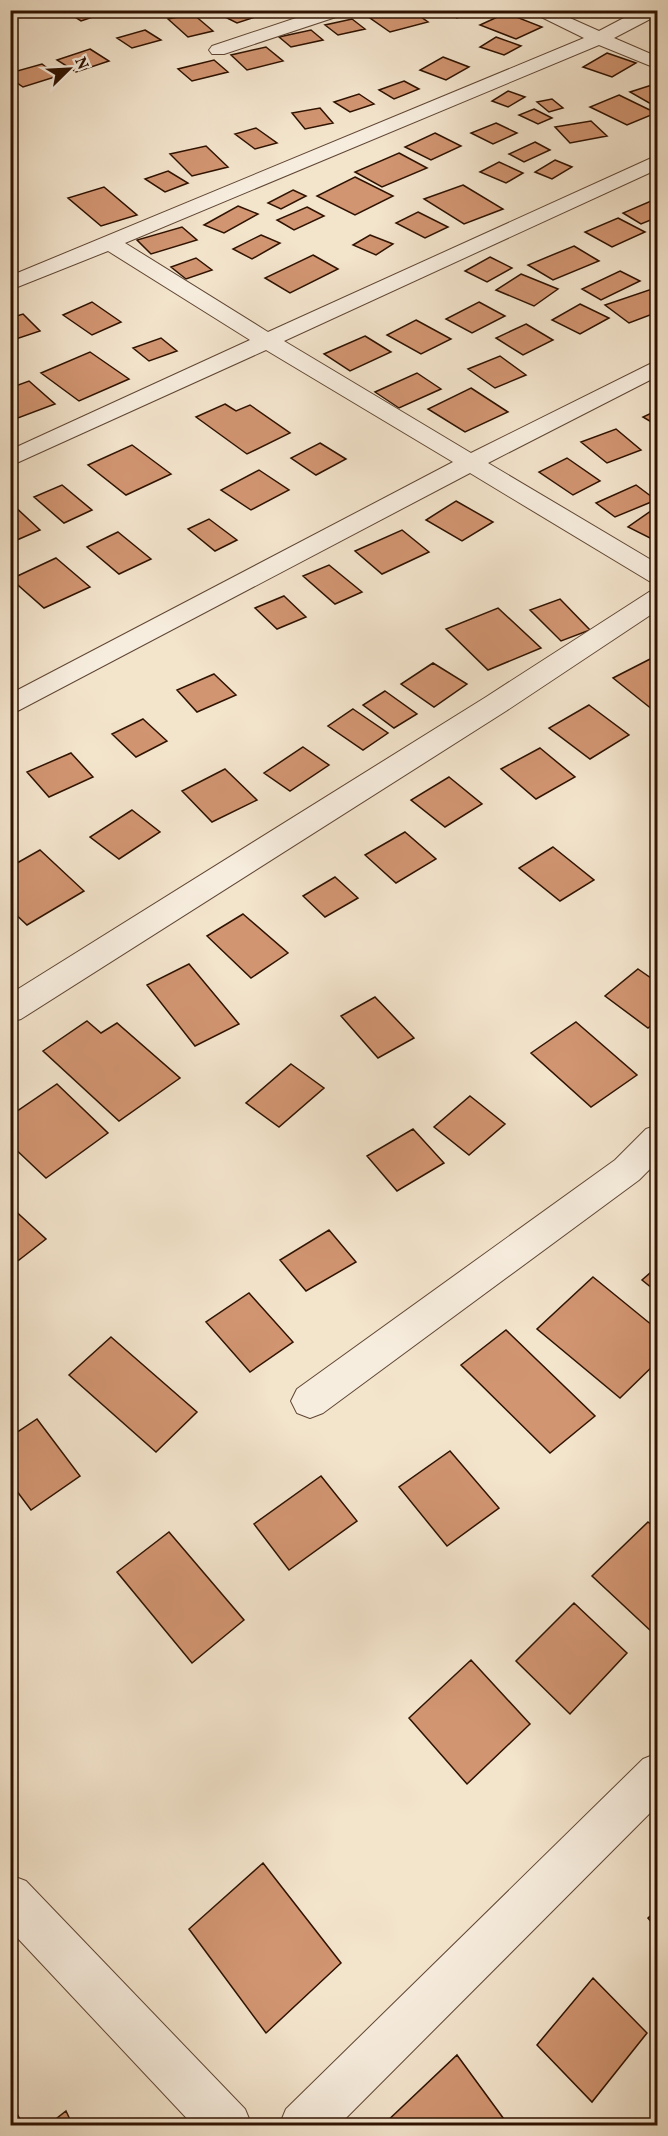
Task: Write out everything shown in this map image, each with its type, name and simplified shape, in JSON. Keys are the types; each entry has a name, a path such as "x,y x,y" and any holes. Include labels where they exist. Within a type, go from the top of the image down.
{"street":[{"path":"218,50 339,10"},
{"path":"536,10 657,64"},
{"path":"10,284 599,38 654,10"},
{"path":"10,459 657,161"},
{"path":"110,243 267,341 657,575"},
{"path":"10,706 657,367"},
{"path":"10,1010 486,711 657,597"},
{"path":"310,1401 627,1170 657,1139"},
{"path":"303,2126 657,1773"},
{"path":"10,1897 228,2126"}],"building":[{"path":"64,10 110,10 111,11 81,21"},
{"path":"267,10 270,12 237,23 213,11"},
{"path":"411,10 428,22 390,32 370,18"},
{"path":"441,10 477,10 457,18"},
{"path":"506,13 542,27 516,39 480,25"},
{"path":"193,14 213,31 188,37 168,19"},
{"path":"352,19 365,29 338,35 325,25"},
{"path":"145,30 161,40 132,48 117,38"},
{"path":"311,30 323,40 291,47 279,37"},
{"path":"496,37 521,46 504,55 480,47"},
{"path":"266,47 283,61 247,70 231,55"},
{"path":"90,49 109,61 76,72 57,60"},
{"path":"607,53 636,63 612,77 583,67"},
{"path":"443,57 469,67 446,80 420,70"},
{"path":"214,60 228,72 192,81 178,69"},
{"path":"42,64 58,76 23,87 10,78 10,73"},
{"path":"404,81 419,89 394,99 379,90"},
{"path":"658,83 658,108 630,92"},
{"path":"508,91 525,97 508,107 492,101"},
{"path":"359,94 374,104 350,112 334,102"},
{"path":"619,95 656,113 627,125 590,107"},
{"path":"552,99 563,108 549,112 537,102"},
{"path":"320,108 333,123 305,129 292,113"},
{"path":"534,109 552,118 538,124 519,115"},
{"path":"591,121 607,136 570,143 555,127"},
{"path":"496,123 517,133 493,144 471,133"},
{"path":"256,128 277,143 255,149 235,134"},
{"path":"435,133 461,146 431,160 405,147"},
{"path":"535,142 550,150 524,162 509,154"},
{"path":"206,146 228,167 192,176 170,154"},
{"path":"399,153 427,168 382,187 355,172"},
{"path":"555,160 572,167 552,179 535,172"},
{"path":"499,162 523,173 506,183 480,172"},
{"path":"168,171 188,183 165,192 145,179"},
{"path":"355,177 393,196 355,215 317,196"},
{"path":"463,185 503,209 464,224 424,199"},
{"path":"104,187 137,215 101,226 68,198"},
{"path":"293,190 306,196 281,209 268,203"},
{"path":"651,201 658,204 658,217 641,224 623,213"},
{"path":"238,206 258,214 224,233 204,225"},
{"path":"307,207 324,216 294,230 277,220"},
{"path":"418,212 448,227 425,238 396,223"},
{"path":"618,218 645,232 612,247 585,232"},
{"path":"182,227 197,240 151,254 137,240"},
{"path":"261,235 280,243 252,259 233,249"},
{"path":"370,235 393,244 376,255 353,245"},
{"path":"574,246 599,261 553,280 528,265"},
{"path":"313,255 338,269 290,293 265,278"},
{"path":"490,257 512,268 487,282 465,271"},
{"path":"196,258 212,270 186,279 171,267"},
{"path":"620,271 640,281 601,300 582,289"},
{"path":"521,274 558,289 534,306 496,290"},
{"path":"652,289 658,293 658,312 629,323 605,305"},
{"path":"92,302 121,322 92,335 63,315"},
{"path":"479,302 505,316 472,333 446,319"},
{"path":"580,304 609,318 580,334 552,320"},
{"path":"23,314 40,331 10,341 10,318"},
{"path":"416,320 451,339 421,354 387,335"},
{"path":"526,324 553,340 523,355 496,338"},
{"path":"365,336 391,352 350,371 324,354"},
{"path":"161,338 177,351 149,361 133,348"},
{"path":"90,352 129,379 79,401 41,373"},
{"path":"500,356 526,375 495,388 468,369"},
{"path":"417,373 441,389 399,408 375,392"},
{"path":"29,381 55,404 10,421 10,388"},
{"path":"471,388 508,412 465,432 428,409"},
{"path":"225,404 236,411 250,405 290,433 247,454 196,417"},
{"path":"658,410 658,426 643,417"},
{"path":"616,429 641,450 607,463 581,442"},
{"path":"320,443 346,459 316,475 291,458"},
{"path":"132,445 171,474 126,495 88,465"},
{"path":"567,458 600,481 573,495 539,472"},
{"path":"259,470 289,490 251,510 221,490"},
{"path":"62,485 92,510 64,523 34,497"},
{"path":"636,485 656,500 615,517 596,503"},
{"path":"456,501 493,522 462,541 426,520"},
{"path":"10,504 40,530 10,543"},
{"path":"658,506 658,542 628,527"},
{"path":"209,519 237,540 215,551 188,529"},
{"path":"402,530 429,552 382,574 355,551"},
{"path":"118,532 151,559 119,574 87,547"},
{"path":"56,558 90,587 44,608 11,579"},
{"path":"329,565 362,592 335,604 303,576"},
{"path":"284,596 306,617 277,629 255,608"},
{"path":"560,599 590,630 561,641 530,610"},
{"path":"498,608 541,648 488,670 446,629"},
{"path":"656,656 658,658 658,714 613,678"},
{"path":"433,663 467,684 434,707 401,684"},
{"path":"214,674 236,695 197,712 177,690"},
{"path":"385,691 417,714 394,728 363,705"},
{"path":"589,705 629,735 590,759 549,728"},
{"path":"353,709 388,733 363,750 328,726"},
{"path":"143,719 167,741 136,757 112,734"},
{"path":"303,747 329,765 290,791 264,773"},
{"path":"540,748 575,777 536,799 501,769"},
{"path":"71,753 93,777 49,797 27,772"},
{"path":"225,769 257,800 212,822 182,791"},
{"path":"449,777 482,804 445,827 411,800"},
{"path":"132,810 160,832 119,859 90,837"},
{"path":"405,832 436,859 396,883 365,855"},
{"path":"553,847 594,880 560,901 519,868"},
{"path":"40,850 84,891 27,925 10,909 10,867"},
{"path":"335,877 358,898 325,917 303,896"},
{"path":"243,914 288,953 251,978 207,936"},
{"path":"189,964 239,1024 195,1046 147,985"},
{"path":"638,969 658,983 658,1020 648,1028 605,996"},
{"path":"375,997 414,1038 378,1058 341,1016"},
{"path":"87,1021 101,1033 117,1023 180,1078 119,1121 43,1051"},
{"path":"576,1022 637,1075 591,1107 531,1053"},
{"path":"291,1064 324,1088 279,1127 246,1103"},
{"path":"57,1084 108,1133 46,1178 10,1144 10,1116"},
{"path":"470,1096 505,1124 469,1155 434,1127"},
{"path":"413,1129 444,1163 397,1191 367,1156"},
{"path":"10,1206 46,1239 10,1267"},
{"path":"329,1230 356,1262 306,1291 280,1260"},
{"path":"658,1266 658,1293 642,1280"},
{"path":"593,1277 658,1330 658,1361 620,1398 537,1329"},
{"path":"249,1293 293,1342 250,1372 206,1322"},
{"path":"506,1330 595,1416 550,1453 461,1365"},
{"path":"111,1337 197,1412 156,1452 69,1375"},
{"path":"37,1419 80,1476 31,1510 10,1482 10,1437"},
{"path":"450,1451 499,1508 447,1546 399,1487"},
{"path":"321,1476 357,1521 289,1570 254,1524"},
{"path":"648,1522 658,1530 658,1626 652,1632 592,1576"},
{"path":"169,1532 244,1620 192,1663 117,1572"},
{"path":"574,1603 627,1653 570,1714 516,1661"},
{"path":"471,1660 530,1724 467,1784 409,1718"},
{"path":"263,1863 341,1963 266,2033 189,1929"},
{"path":"658,1909 658,1930 648,1918"},
{"path":"593,1978 647,2033 592,2102 537,2045"},
{"path":"457,2055 509,2126 382,2126"},
{"path":"10,2102 24,2126 10,2126"},
{"path":"66,2111 73,2126 47,2126"}]}
